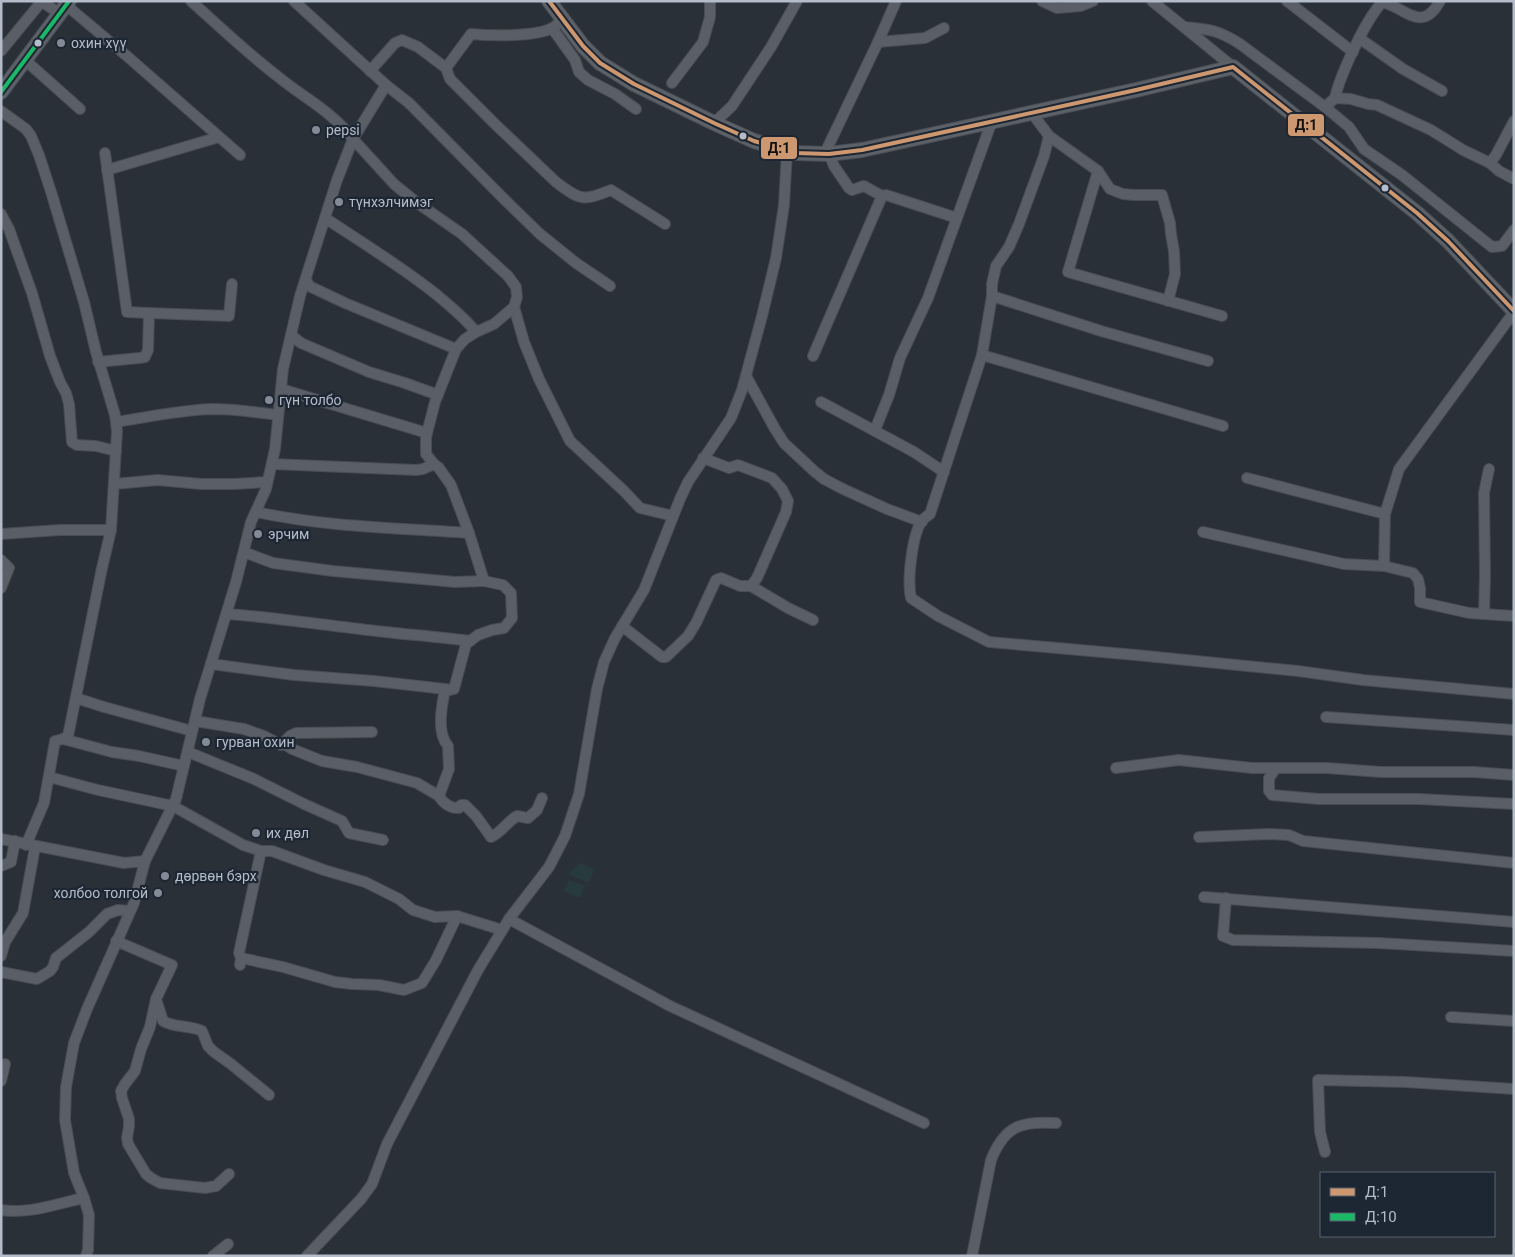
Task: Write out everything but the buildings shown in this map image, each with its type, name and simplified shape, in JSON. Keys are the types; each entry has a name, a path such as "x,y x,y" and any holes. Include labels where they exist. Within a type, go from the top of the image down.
{"main road":[{"path":"549,1 558,23 600,63 634,84 754,141 787,151 827,155 862,150 1232,67 1417,213 1448,241 1514,312"},
{"path":"1,92 65,6"}],"street":[{"path":"1,51 42,1 65,6 128,56 240,155"},
{"path":"191,1 273,74 330,114 400,188 462,234 504,271 516,287 517,297 514,307 531,362 570,440 640,508 673,516"},
{"path":"294,1 370,71 409,103 540,234 576,263 610,286"},
{"path":"672,84 703,42 710,17 710,1"},
{"path":"714,123 732,106 771,47 797,1"},
{"path":"896,1 827,155 852,190 864,186 882,196 886,195 957,218"},
{"path":"1042,1 1057,8 1081,6 1093,1"},
{"path":"1325,107 1335,98 1337,84 1358,38 1372,14 1382,2 1392,4 1411,16 1423,18 1431,13 1440,1"},
{"path":"1287,2 1353,52"},
{"path":"1159,4 1232,67"},
{"path":"446,68 471,34 502,36 534,33 558,23 579,72 588,80 615,94 636,108"},
{"path":"1184,27 1211,29 1228,36 1325,107 1349,127 1364,149 1402,175 1492,247 1502,246 1514,230"},
{"path":"878,42 924,38 944,28"},
{"path":"1358,38 1403,69 1442,91"},
{"path":"370,71 395,43 402,40 418,47 446,68 450,79 474,104 556,182 568,191 580,197 590,198 611,190 665,224"},
{"path":"25,60 80,109"},
{"path":"86,1256 88,1250 89,1215 74,1173 65,1120 66,1087 74,1043 116,941 134,903 136,888 145,861 173,806 210,664 227,614 252,522 266,489 275,449 283,369 306,279 337,180 353,139 386,85"},
{"path":"1335,98 1351,99 1377,105 1396,113 1490,163 1499,172 1514,179"},
{"path":"1,111 26,129 35,146 52,195 84,302 98,362 116,422 111,530 68,736 55,741 44,803 30,846 22,913 5,942 1,956"},
{"path":"1032,113 1049,136 1098,171 1110,189 1123,194 1162,195 1170,223 1170,234 1174,250 1175,274 1168,301"},
{"path":"875,430 889,395 900,358 928,298 992,121"},
{"path":"1490,163 1514,121"},
{"path":"1049,136 1044,156 1019,224 1009,247 996,266 982,355 930,514 922,522 913,546 910,582 911,598 938,616 989,642 1298,671 1363,680 1514,694"},
{"path":"108,170 219,137"},
{"path":"307,1256 361,1199 372,1184 387,1144 478,970 509,919 549,868 561,844 580,794 600,675 609,650 644,590 688,482 731,418 738,401 769,287 781,227 787,151"},
{"path":"105,152 127,312 229,316 232,284"},
{"path":"1098,171 1068,272 1222,316"},
{"path":"813,356 882,196"},
{"path":"1,214 9,230 32,293 50,356 66,393 69,404 72,442 77,445 96,446 116,451"},
{"path":"325,218 417,278 454,309 476,332"},
{"path":"306,279 309,286 456,350"},
{"path":"992,296 1101,331 1208,361"},
{"path":"484,581 451,485 426,454 427,433 438,395 456,350 464,339 494,324 514,307"},
{"path":"1384,566 1385,514 1400,469 1514,312"},
{"path":"98,362 145,357 148,350 149,313"},
{"path":"291,335 301,343 369,372 438,395"},
{"path":"982,355 1223,426"},
{"path":"746,376 784,442 814,471 824,479 843,489 922,522"},
{"path":"281,389 427,433"},
{"path":"820,402 914,452 944,472"},
{"path":"116,422 149,416 206,410 236,410 278,416"},
{"path":"96,446 102,450 107,458 114,479"},
{"path":"703,458 729,468 738,465 772,478 782,489 788,500 786,512 757,578 751,586"},
{"path":"272,464 416,470 434,464"},
{"path":"1484,614 1484,493 1489,469"},
{"path":"1247,478 1385,514"},
{"path":"114,479 158,480 201,484 267,482"},
{"path":"256,512 314,522 469,533"},
{"path":"1,534 60,530 111,530"},
{"path":"1203,532 1344,564 1384,566 1413,573 1418,579 1420,602 1470,613 1514,616"},
{"path":"210,664 294,675 374,681 450,690 454,689 466,644 478,634 504,628 512,618 511,593 504,585 484,581 456,582 333,571 273,563 244,552"},
{"path":"1,560 9,568 1,588"},
{"path":"622,626 662,657 666,657 688,636 716,580 721,578 740,586 751,586 813,620"},
{"path":"227,614 470,641"},
{"path":"439,796 449,769 448,746 442,728 445,689"},
{"path":"76,698 104,707 194,726 244,729 264,736 280,745 286,744 292,749 322,761 357,766 417,783 439,796 441,800 454,808 459,808 465,804 491,837 517,816 528,818 537,810 542,798"},
{"path":"1326,717 1514,730"},
{"path":"280,745 296,733 372,732"},
{"path":"63,739 112,752 184,766"},
{"path":"188,752 254,779 342,821 349,833 383,840"},
{"path":"1116,768 1179,760 1252,768 1327,768 1381,772 1474,772 1514,775"},
{"path":"1276,768 1269,778 1269,792 1272,795 1514,804"},
{"path":"49,777 173,806 243,845 261,851 272,851 324,870 365,882 399,899 414,910 436,918 457,916 502,930"},
{"path":"1199,837 1289,835 1303,841 1514,863"},
{"path":"1,839 124,863 145,861"},
{"path":"1,866 11,862 15,841"},
{"path":"261,851 239,953 240,962 283,967 335,982 379,985 404,990 422,983 436,960 457,916"},
{"path":"1204,897 1514,922"},
{"path":"1226,898 1223,936 1233,940 1379,943 1514,951"},
{"path":"1,972 38,980 50,971 56,958 89,932 107,914 118,910 130,911"},
{"path":"509,919 670,1006 924,1123"},
{"path":"116,941 172,965 156,999 150,1027 140,1049 135,1071 121,1091 129,1119 128,1144 146,1174 160,1183 205,1188 216,1186 229,1174"},
{"path":"156,999 163,1020 170,1025 194,1027 202,1031 208,1046 214,1052 270,1095"},
{"path":"1451,1017 1514,1021"},
{"path":"1,1080 5,1064"},
{"path":"1325,1152 1320,1132 1318,1080 1406,1082 1514,1089"},
{"path":"972,1256 991,1160 996,1148 1005,1134 1016,1127 1034,1122 1056,1123"},
{"path":"1,1210 16,1212 37,1210 84,1198"},
{"path":"213,1256 228,1244"}],"green space":[{"path":"580,863 595,869 588,883 568,874"},
{"path":"569,880 585,886 580,898 564,891"}],"transit line":[{"name":"Д:10","path":"1,92 69,1"},
{"name":"Д:1","path":"549,1 583,46 600,63 634,84 714,123 754,141 795,153 829,154 862,150 1233,67 1417,213 1448,241 1514,311"}],"place":[{"name":"охин хүү","path":"61,43"},
{"name":"pepsi","path":"316,130"},
{"name":"түнхэлчимэг","path":"339,202"},
{"name":"гүн толбо","path":"269,400"},
{"name":"эрчим","path":"258,534"},
{"name":"гурван охин","path":"206,742"},
{"name":"их дөл","path":"256,833"},
{"name":"дөрвөн бэрх","path":"165,876"},
{"name":"холбоо толгой","path":"158,893"}]}
